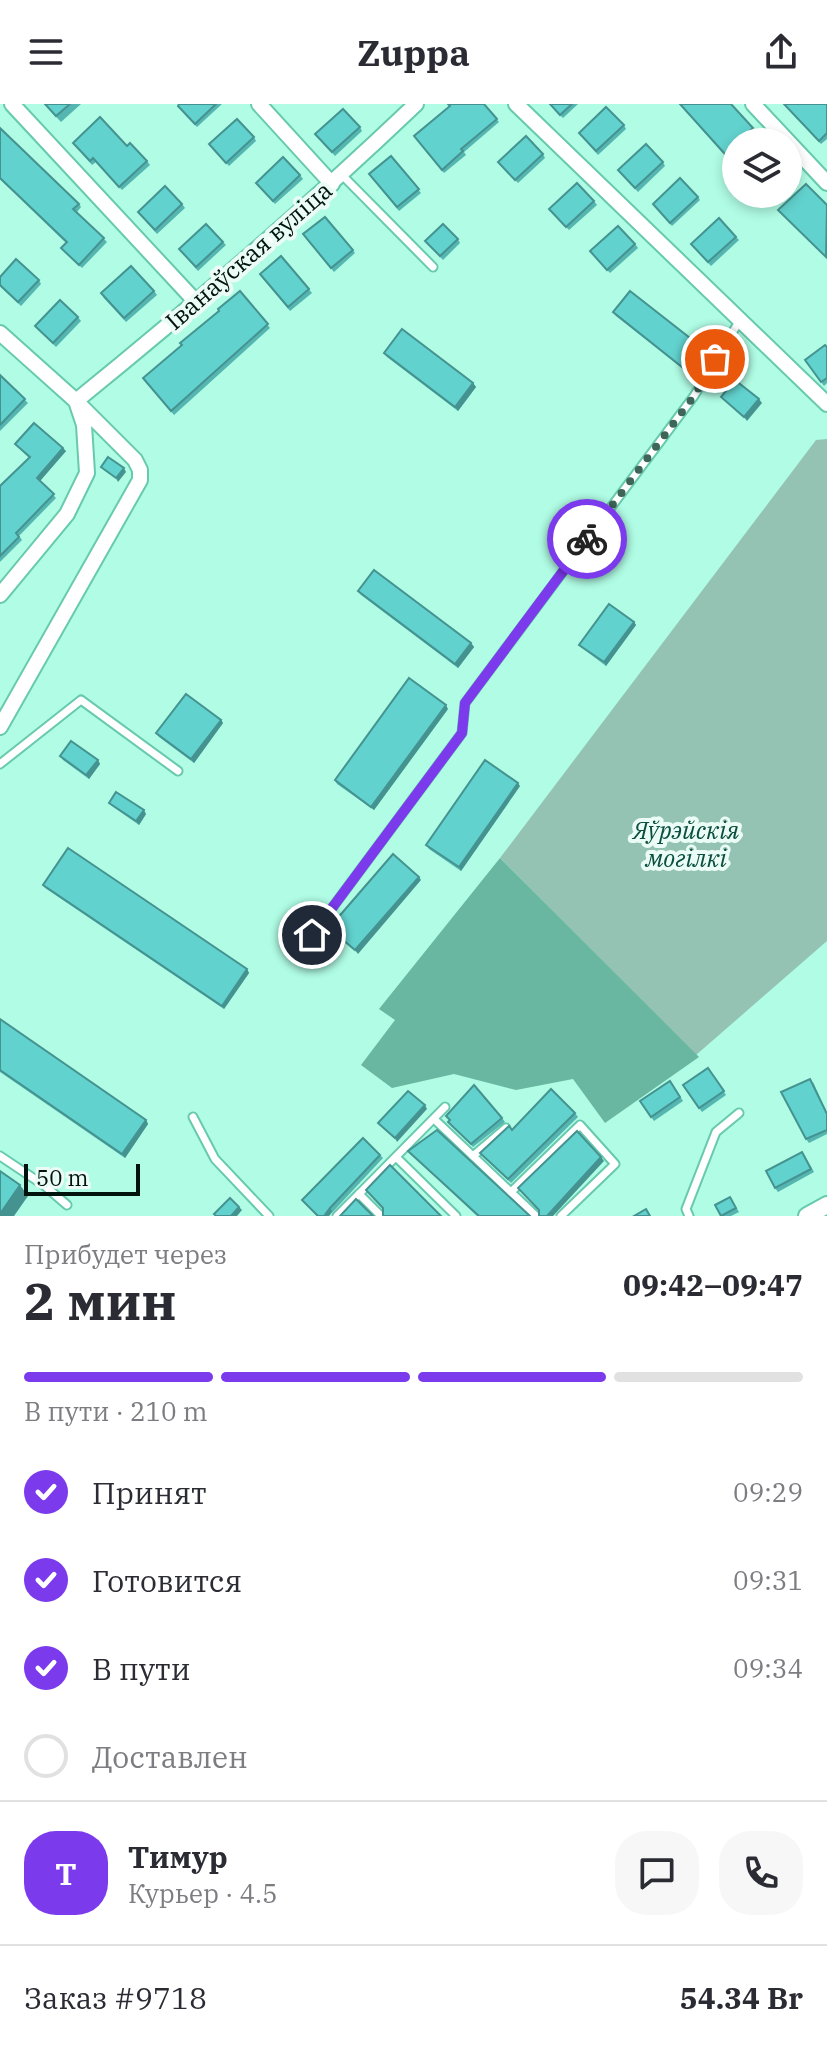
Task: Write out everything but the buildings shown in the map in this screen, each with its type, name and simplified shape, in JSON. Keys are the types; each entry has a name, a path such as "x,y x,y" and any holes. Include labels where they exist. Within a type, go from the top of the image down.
{"street":[{"path":"12,104 197,303"},
{"path":"259,104 337,179"},
{"name":"Іванаўская вуліца","path":"76,401 197,303 416,104"},
{"path":"516,104 827,404"},
{"path":"753,104 827,183"},
{"path":"0,333 76,401 135,460 140,470 140,480 0,727"},
{"path":"0,595 67,514 87,473 84,425 76,401"},
{"path":"807,1216 827,1205"}],"lane":[{"path":"337,179 433,267"},
{"path":"312,935 462,733 465,703 694,396 740,320"},
{"path":"0,764 81,700 178,771"},
{"path":"337,1216 445,1107"},
{"path":"689,1216 686,1209 716,1132 739,1113"},
{"path":"193,1117 215,1159 269,1216"},
{"path":"434,1119 536,1216"},
{"path":"511,1192 580,1125 615,1164 561,1216"},
{"path":"473,1156 506,1128"},
{"path":"0,1156 67,1205"},
{"path":"397,1158 456,1216"},
{"path":"359,1194 381,1216"}],"green space":[{"name":"Яўрэйскія могілкі","path":"827,439 827,941 696,1055 500,858 816,440"}],"shaded area":[{"path":"500,858 699,1057 605,1123 573,1079 516,1090 454,1074 392,1088 361,1065 395,1020 379,1009"}],"way so far":[{"path":"587,539 694,396 715,359"}],"route":[{"path":"312,935 462,733 465,703 587,539"}]}
